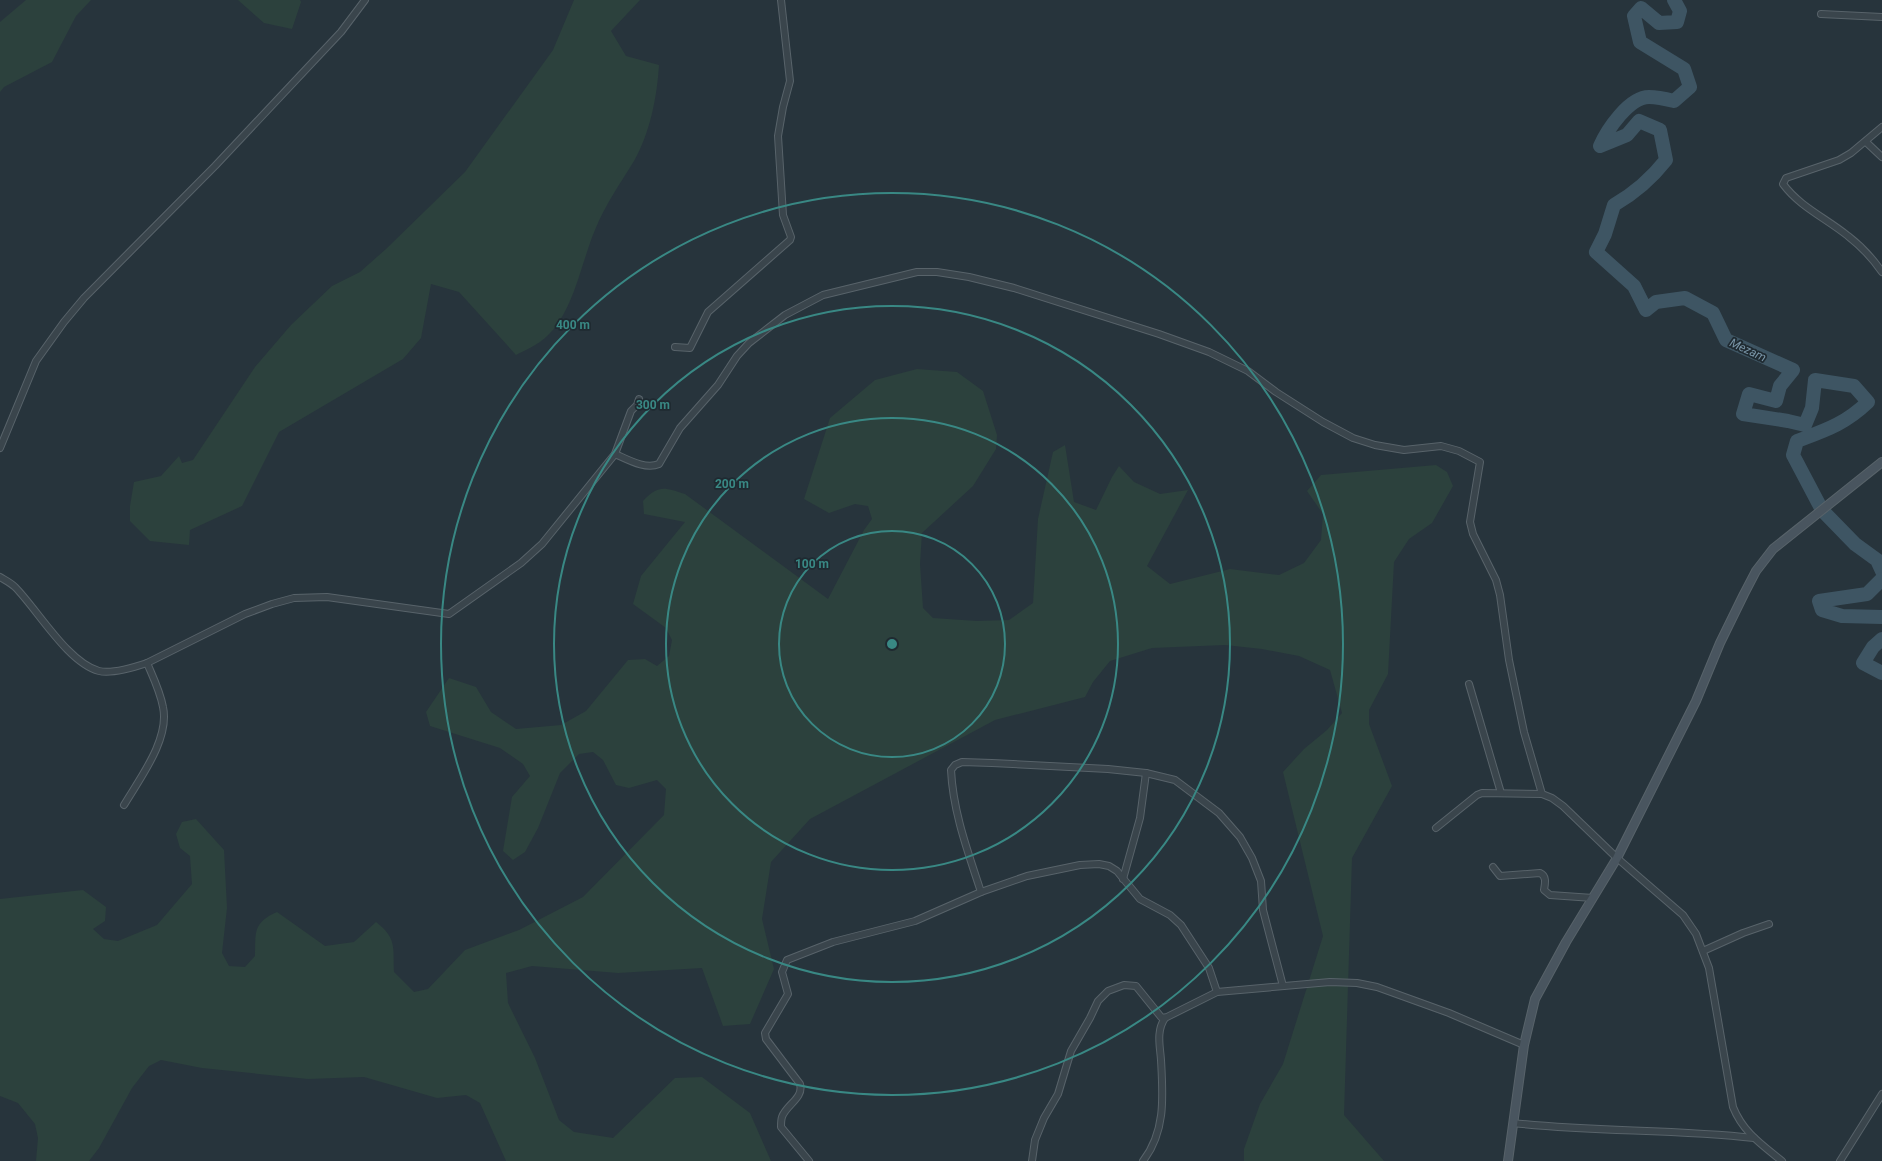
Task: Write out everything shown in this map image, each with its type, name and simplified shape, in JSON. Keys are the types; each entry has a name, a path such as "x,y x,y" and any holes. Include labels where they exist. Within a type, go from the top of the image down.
{"street":[{"path":"0,448 36,361 84,298 215,166 341,32 365,0"},
{"path":"675,347 690,348 708,312 790,240 791,237 783,215 778,136 783,107 790,82 781,0"},
{"path":"1821,14 1882,17"},
{"path":"1882,127 1851,154 1839,160 1786,178 1783,184 1790,194 1805,207 1848,236 1874,260 1882,272"},
{"path":"1866,142 1882,157"},
{"path":"614,454 644,465 654,466 659,464 680,428 718,385 737,356 749,343 785,315 823,295 917,272 936,272 969,277 1014,288 1209,352 1248,372 1323,422 1353,438 1375,445 1404,450 1441,446 1459,451 1480,462 1470,522 1473,534 1496,580 1500,595 1510,668 1524,732 1542,794"},
{"path":"0,576 14,586 76,657 100,672 134,668 245,614 294,598 327,597 347,599 449,614 521,562 542,544 614,454 631,411 637,405 639,399"},
{"path":"1508,1161 1524,1045 1535,999 1551,968 1617,858 1696,701 1720,643 1756,571 1773,549 1882,462"},
{"path":"124,805 147,766 162,733 164,718 163,707 158,688 147,663"},
{"path":"1469,684 1501,793"},
{"path":"981,892 958,820 951,774 951,770 955,765 962,762 992,762 1108,769 1146,774 1175,780 1219,813 1240,837 1252,858 1261,882 1263,910 1283,986"},
{"path":"1123,879 1140,818 1146,774"},
{"path":"1436,828 1477,795 1501,793 1542,794 1552,798 1563,806 1617,858 1683,915 1696,934 1709,968 1733,1107 1739,1121 1754,1138 1782,1161"},
{"path":"808,1161 781,1126 782,1117 786,1109 800,1094 802,1089 800,1084 766,1039 765,1033 788,994 782,972 787,960 833,942 915,921 981,892 1027,876 1080,865 1099,864 1109,866 1117,871 1140,899 1170,914 1181,925 1209,968 1217,992"},
{"path":"1493,867 1500,876 1543,874 1545,877 1544,890 1550,895 1592,898"},
{"path":"1703,951 1743,933 1770,924"},
{"path":"1143,1161 1157,1138 1160,1125 1162,1099 1159,1038 1160,1025 1164,1018 1217,992 1330,982 1357,983 1377,987 1449,1013 1524,1045"},
{"path":"1032,1161 1035,1140 1044,1118 1058,1094 1071,1051 1098,1001 1108,991 1124,985 1136,986 1161,1017 1164,1018"},
{"path":"1840,1161 1882,1094"},
{"path":"1513,1123 1613,1130 1681,1132 1754,1138"}],"green space":[{"path":"26,0 91,0 76,16 52,62 4,87 0,92 0,22"},
{"path":"238,0 300,0 301,2 292,29 264,23"},
{"path":"574,0 640,0 611,31 626,56 659,65 652,114 640,150 603,212 591,241 570,302 558,323 544,339 516,355 459,292 431,284 421,338 403,359 279,432 242,506 190,530 189,545 150,541 130,521 130,506 134,482 161,476 179,456 182,463 193,460 255,367 291,325 332,286 360,272 386,249 465,172 553,50"},
{"path":"917,369 957,372 983,391 997,435 996,449 973,486 922,533 920,564 923,608 933,618 977,621 1009,620 1033,603 1038,519 1053,452 1065,445 1074,502 1096,510 1119,466 1134,482 1160,494 1188,490 1147,566 1170,584 1230,569 1279,575 1304,563 1321,540 1323,514 1307,491 1321,475 1436,465 1447,472 1453,486 1432,523 1409,539 1394,562 1388,674 1369,710 1369,724 1392,786 1352,858 1344,1115 1384,1161 1244,1161 1244,1149 1260,1104 1283,1064 1323,936 1283,772 1304,749 1327,730 1342,713 1330,670 1299,656 1262,649 1225,645 1152,648 1110,661 1093,682 1085,697 995,720 810,819 771,862 762,919 774,969 750,1024 723,1026 702,968 618,973 532,966 506,973 508,1003 535,1058 559,1120 574,1132 613,1138 675,1078 702,1077 750,1113 771,1161 506,1161 480,1103 466,1095 437,1098 364,1077 308,1079 202,1068 161,1060 149,1066 132,1088 99,1148 89,1161 36,1161 38,1138 35,1124 18,1103 0,1096 0,899 83,890 106,907 105,921 93,929 104,939 118,941 157,925 192,884 190,856 180,848 176,834 182,822 196,819 224,850 227,908 222,953 229,966 245,967 255,956 256,935 259,925 263,920 277,912 325,946 354,942 376,922 388,933 391,939 394,972 414,992 428,989 465,950 519,930 583,897 664,815 666,789 657,780 629,788 616,785 603,760 593,752 579,754 560,773 538,828 525,852 513,860 503,851 512,797 530,776 523,764 500,748 430,726 426,712 449,678 476,687 491,712 516,729 561,725 586,711 628,660 645,659 657,666 669,656 672,640 666,628 633,604 641,576 685,522 644,514 643,501 654,492 662,489 685,494 828,599 864,530 872,519 868,506 855,504 829,513 804,499 830,418 875,380"}],"waterway":[{"name":"Mezam","path":"1674,0 1680,11 1677,22 1659,23 1641,8 1634,16 1640,42 1684,69 1690,87 1674,101 1649,97 1641,98 1634,102 1613,123 1603,139 1600,146 1627,135 1639,121 1660,130 1666,160 1642,185 1629,196 1614,205 1605,234 1596,252 1634,286 1646,310 1656,302 1685,298 1713,313 1726,340 1793,370 1780,386 1776,401 1749,394 1743,414 1805,425 1812,408 1815,380 1854,386 1868,402 1860,410 1843,421 1826,430 1797,441 1793,455 1822,510 1855,544 1877,560 1882,571"},
{"name":"Mezam","path":"1882,579 1867,594 1819,601 1822,610 1842,616 1882,617"},
{"name":"Mezam","path":"1882,639 1873,647 1863,663 1882,673"}]}
